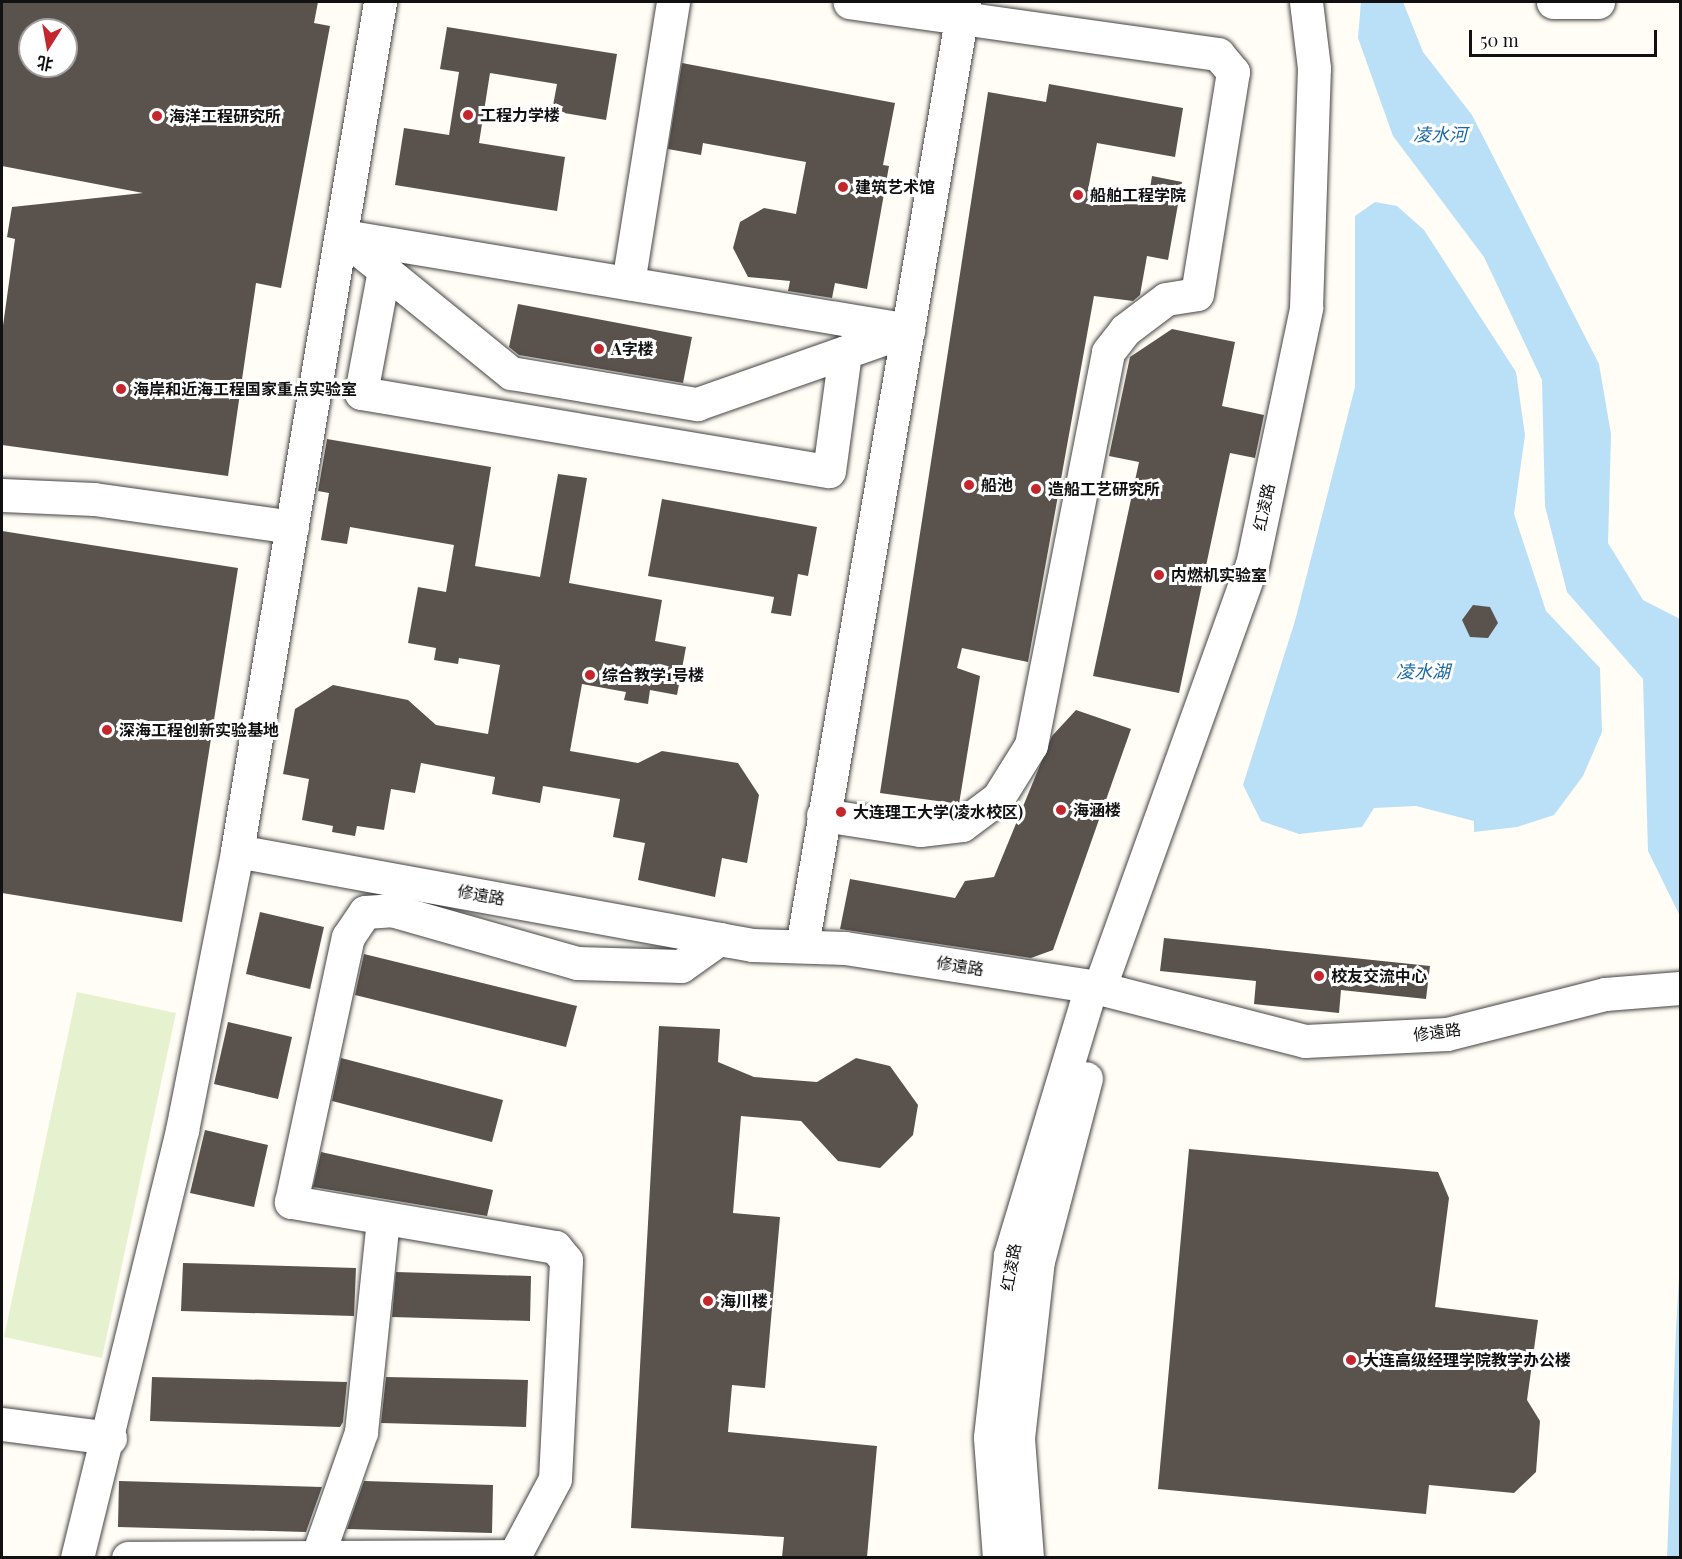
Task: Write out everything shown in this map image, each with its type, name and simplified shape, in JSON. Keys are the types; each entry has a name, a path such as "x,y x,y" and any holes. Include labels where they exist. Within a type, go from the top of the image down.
{"street":[{"path":"78,1557 110,1438 182,1130 237,851 380,2"},
{"path":"628,283 673,2"},
{"path":"823,815 920,830 962,825 998,798 1031,745 1108,352 1125,330 1166,299 1197,294 1233,72 1218,54 963,10 850,2"},
{"name":"红凌路","path":"999,1557 990,1437 1010,1255 1099,989 1252,565 1306,308 1314,68 1306,2"},
{"path":"1553,2 1598,2"},
{"path":"802,946 963,10"},
{"path":"341,235 511,373 697,404 908,330"},
{"path":"341,235 908,330"},
{"path":"384,270 361,393 829,471 845,352"},
{"path":"2,495 94,499 291,527"},
{"name":"修遠路","path":"237,851 752,945 845,948 1099,989 1305,1041 1447,1034 1605,994 1680,988"},
{"path":"128,1557 318,1555 514,1557 555,1479 566,1260 555,1247 291,1202 348,937 365,912 391,910 577,963 681,966 719,939"},
{"name":"红凌路","path":"1026,1557 1018,1438 1038,1261 1099,989"},
{"path":"318,1555 360,1432 383,1218"},
{"path":"2,1424 110,1438"}],"green space":[{"path":"77,992 176,1013 102,1358 4,1337"}],"water":[{"name":"凌水河","path":"1361,2 1403,2 1423,52 1472,115 1599,364 1611,434 1608,543 1643,600 1680,619 1680,916 1648,851 1643,679 1567,592 1545,506 1542,380 1484,257 1393,136 1358,38"},
{"name":"凌水湖","path":"1375,202 1397,206 1424,230 1516,372 1525,435 1514,514 1546,611 1600,668 1602,732 1583,776 1554,815 1517,827 1474,832 1474,821 1416,806 1374,808 1362,827 1299,834 1261,821 1243,785 1295,621 1355,387 1355,216"},
{"path":"1680,1259 1680,1557 1667,1558 1676,1329"}],"building":[{"path":"2,2 318,2 314,23 330,26 281,288 256,283 228,476 2,445 2,333 15,239 7,237 12,207 143,193 2,166"},
{"name":"工程力学楼","path":"447,27 617,54 606,120 552,111 557,84 490,73 479,143 565,157 557,211 395,185 404,128 449,135 459,72 440,69"},
{"name":"建筑艺术馆","path":"682,63 895,103 883,165 889,166 867,289 835,283 832,298 788,291 790,281 748,277 733,248 740,222 764,208 796,214 806,162 703,143 701,155 668,149"},
{"path":"1049,84 1183,108 1175,157 1097,143 1088,190 1148,201 1152,176 1182,182 1168,260 1147,256 1140,295 1133,301 1094,296 1028,662 962,648 957,668 980,676 959,804 880,793 988,92 1046,102"},
{"name":"A字楼","path":"518,304 692,337 683,383 519,355 509,347"},
{"name":"内燃机实验室","path":"1172,329 1235,342 1222,406 1264,415 1255,458 1230,453 1179,693 1093,676 1139,462 1109,456 1130,357"},
{"name":"综合教学1号楼","path":"327,439 491,467 475,566 540,577 558,474 587,478 569,583 662,600 655,641 686,647 677,695 650,690 648,704 624,700 626,692 582,684 570,751 638,763 662,751 738,763 759,795 747,863 722,858 715,897 638,880 645,843 613,837 620,799 543,786 540,803 492,794 495,777 421,763 415,793 391,789 384,830 357,826 355,836 332,832 333,826 302,820 309,779 283,774 295,709 333,685 408,700 436,725 488,734 500,665 459,658 458,664 434,660 436,648 408,643 418,587 446,592 454,545 350,527 347,544 321,540 329,493 318,491"},
{"path":"662,499 817,527 808,576 798,574 791,616 771,613 774,597 648,576"},
{"name":"深海工程创新实验基地","path":"2,531 238,568 182,922 2,893"},
{"path":"1473,605 1490,607 1498,623 1488,638 1470,637 1462,620"},
{"name":"海涵楼","path":"1076,710 1131,729 1053,950 1031,958 840,929 850,879 955,898 965,881 994,877 1052,736"},
{"path":"260,912 324,927 310,989 246,974"},
{"name":"校友交流中心","path":"1164,938 1430,966 1426,999 1341,990 1339,1013 1254,1004 1256,981 1160,971"},
{"path":"364,954 577,1006 566,1047 355,995"},
{"path":"228,1022 292,1037 278,1099 214,1084"},
{"name":"海川楼","path":"659,1026 720,1029 718,1062 754,1077 817,1082 856,1058 890,1066 918,1105 913,1135 880,1168 838,1161 801,1121 741,1116 733,1213 780,1217 765,1388 732,1385 728,1432 877,1446 867,1557 782,1557 784,1537 631,1528"},
{"path":"341,1058 503,1100 492,1142 332,1101"},
{"path":"205,1130 268,1145 254,1207 190,1193"},
{"name":"大连高级经理学院教学办公楼","path":"1189,1149 1438,1172 1449,1198 1435,1307 1538,1320 1527,1400 1540,1421 1536,1472 1514,1493 1429,1485 1426,1514 1158,1489"},
{"path":"321,1152 493,1190 487,1216 313,1187"},
{"path":"183,1263 356,1268 354,1316 181,1311"},
{"path":"396,1272 531,1276 530,1321 392,1317"},
{"path":"152,1377 347,1382 343,1422 340,1427 150,1421"},
{"path":"386,1377 528,1380 526,1427 381,1423"},
{"path":"119,1481 322,1487 306,1532 118,1527"},
{"path":"364,1481 493,1485 492,1533 347,1529"}],"place":[{"name":"工程力学楼","path":"468,115"},
{"name":"海洋工程研究所","path":"157,116"},
{"name":"建筑艺术馆","path":"843,187"},
{"name":"船舶工程学院","path":"1078,195"},
{"name":"A字楼","path":"599,349"},
{"name":"海岸和近海工程国家重点实验室","path":"121,389"},
{"name":"船池","path":"969,485"},
{"name":"造船工艺研究所","path":"1036,489"},
{"name":"内燃机实验室","path":"1159,575"},
{"name":"综合教学1号楼","path":"590,675"},
{"name":"深海工程创新实验基地","path":"107,730"},
{"name":"海涵楼","path":"1061,810"},
{"name":"大连理工大学(凌水校区)","path":"841,812"},
{"name":"校友交流中心","path":"1319,976"},
{"name":"海川楼","path":"708,1301"},
{"name":"大连高级经理学院教学办公楼","path":"1351,1360"}]}
